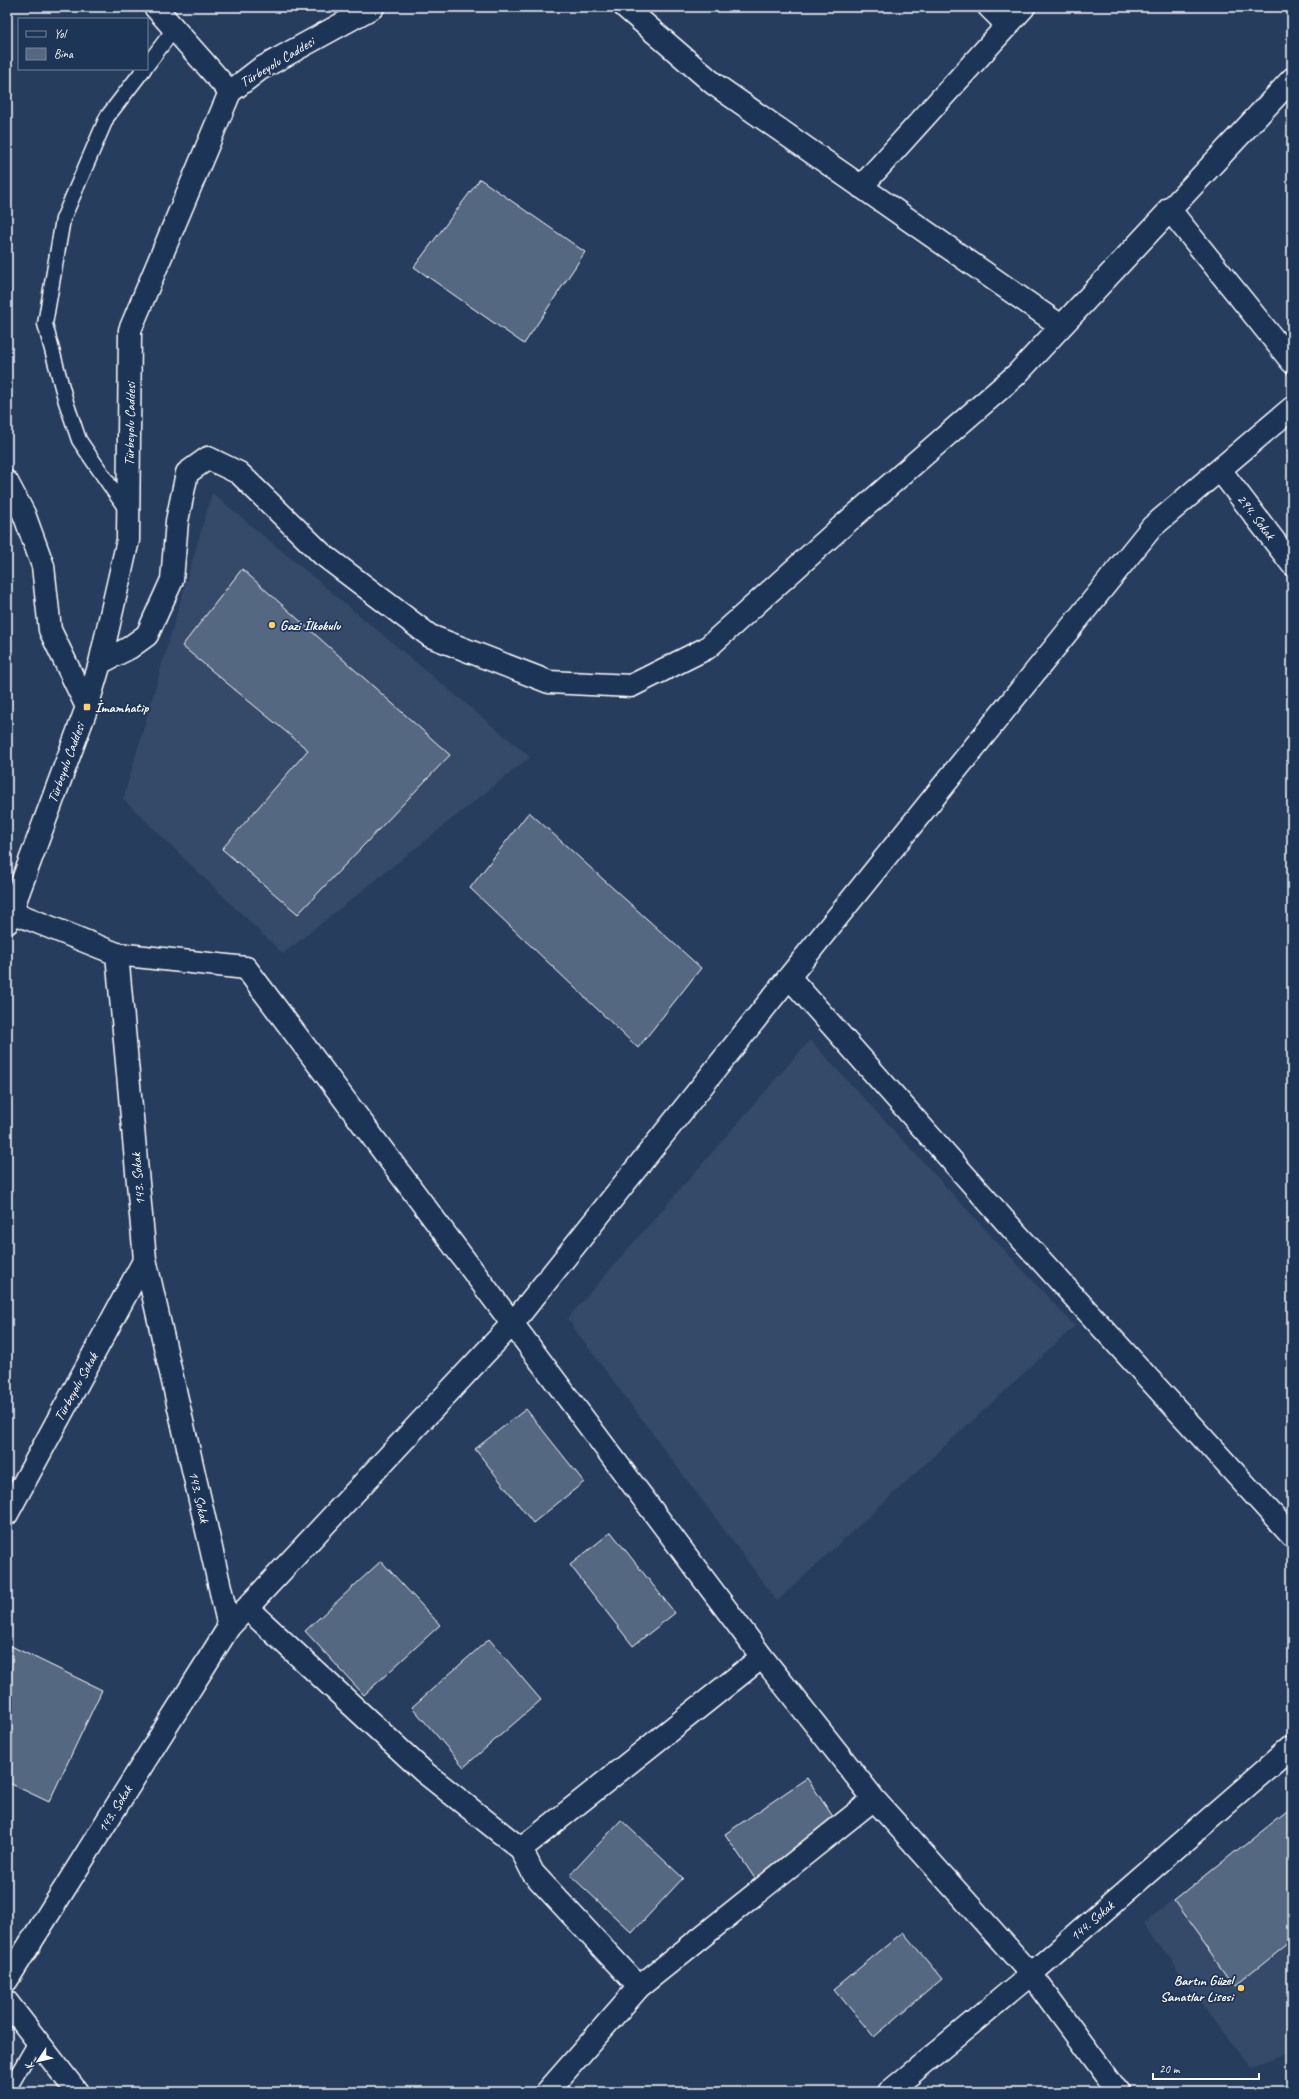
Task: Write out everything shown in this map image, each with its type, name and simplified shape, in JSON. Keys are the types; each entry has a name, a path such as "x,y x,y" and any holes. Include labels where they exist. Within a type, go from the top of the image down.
{"street":[{"path":"155,7 230,92"},
{"name":"Türbeyolu Caddesi","path":"9,916 87,707 100,663 128,540 130,330 230,92 260,69 373,7"},
{"path":"625,7 714,84 1061,326"},
{"path":"989,7 1008,26"},
{"path":"861,187 1024,7"},
{"path":"100,663 129,648 148,635 172,580 177,521 187,472 208,458 239,473 322,554 430,636 549,682 631,686 707,648 838,530 1016,375 1169,209 1292,79"},
{"path":"1169,209 1292,362"},
{"path":"229,1627 512,1323 788,976 1152,527 1292,408"},
{"name":"294. Sokak","path":"1220,470 1292,564"},
{"path":"7,482 24,514 43,566 50,630 87,707"},
{"path":"9,916 118,954 246,968 762,1657 874,1799 1031,1974 1118,2092"},
{"name":"143. Sokak","path":"7,1980 229,1627 145,1259 118,954"},
{"path":"788,976 1012,1227 1292,1536"},
{"name":"Türbeyolu Sokak","path":"7,1514 145,1259"},
{"path":"247,1608 424,1772 521,1849 533,1873 639,1987"},
{"path":"521,1849 762,1657"},
{"name":"144. Sokak","path":"889,2092 1031,1974 1292,1747"},
{"path":"547,2092 639,1987 874,1799"},
{"path":"7,2002 77,2092"}],"lane":[{"path":"148,63 174,29"},
{"path":"129,513 79,440 66,402 46,324 63,218 106,117 143,70"},
{"path":"7,2092 37,2040"}],"shaded area":[{"name":"Gazi İlkokulu","path":"212,493 530,757 283,954 123,799"},
{"path":"810,1040 1075,1326 777,1601 567,1319"},
{"name":"Bartın Güzel Sanatlar Lisesi","path":"1292,1806 1292,2051 1250,2069 1143,1924"}],"building":[{"path":"480,179 585,252 524,344 414,267"},
{"name":"Gazi İlkokulu","path":"242,569 450,755 298,914 222,849 308,750 182,646"},
{"path":"529,812 701,968 638,1048 470,888"},
{"path":"526,1409 584,1482 533,1523 475,1449"},
{"path":"611,1532 675,1613 633,1646 570,1565"},
{"path":"381,1561 440,1625 364,1695 305,1631"},
{"path":"489,1639 541,1700 464,1767 412,1707"},
{"path":"7,1644 102,1690 49,1802 7,1782"},
{"path":"807,1778 844,1833 762,1889 725,1834"},
{"path":"1292,1806 1292,1939 1234,1985 1174,1901"},
{"path":"621,1820 683,1878 632,1933 570,1875"},
{"path":"903,1932 942,1979 874,2037 834,1989"}],"place":[{"name":"Gazi İlkokulu","path":"272,625"},
{"name":"İmamhatip","path":"87,707"},
{"name":"Bartın Güzel Sanatlar Lisesi","path":"1241,1988"}]}
